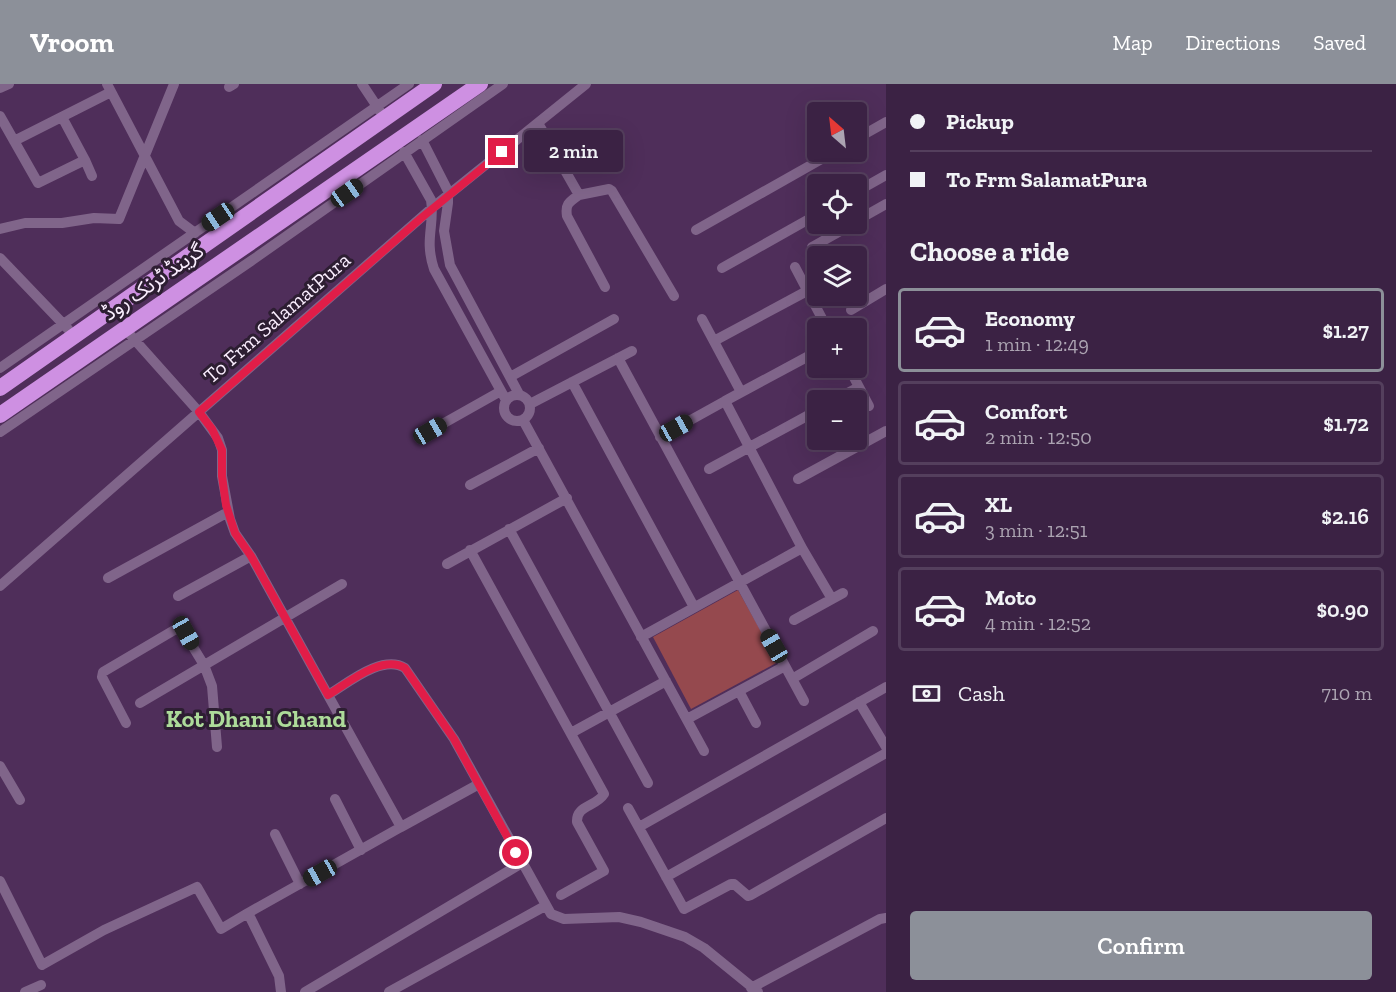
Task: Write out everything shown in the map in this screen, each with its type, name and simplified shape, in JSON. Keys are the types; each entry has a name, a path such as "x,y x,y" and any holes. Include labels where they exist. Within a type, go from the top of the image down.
{"highway":[{"name":"گرینڈ ٹرنک روڈ","path":"0,388 69,331 222,223 255,209 380,113 434,84"},
{"name":"گرینڈ ٹرنک روڈ","path":"0,415 130,335 246,255 271,229 480,84"},
{"path":"255,209 271,229"}],"street":[{"path":"0,88 9,84"},
{"path":"0,229 25,223 62,224 94,218 119,219 174,84"},
{"path":"362,84 380,113"},
{"path":"0,368 69,331 195,233 222,223 380,113 409,84"},
{"path":"246,255 503,84"},
{"name":"To Frm SalamatPura","path":"0,586 432,208 586,84"},
{"path":"15,141 62,117 109,88 179,221 195,233"},
{"path":"0,116 38,183 85,160"},
{"path":"62,117 92,176"},
{"path":"867,133 886,122"},
{"path":"538,123 579,195"},
{"path":"404,152 431,200 428,248 434,269 503,395 503,408 506,416 514,421 523,420 529,413 530,404 519,394 450,265 444,231 448,197 445,185 422,140"},
{"path":"696,230 816,162"},
{"path":"867,186 886,175"},
{"path":"605,287 567,216 565,207 568,202 579,195 609,189 615,194 674,296"},
{"path":"867,215 886,204"},
{"path":"722,268 807,220"},
{"path":"814,246 834,234"},
{"path":"0,258 69,331"},
{"path":"714,341 807,291 795,267"},
{"path":"851,310 886,289"},
{"path":"510,377 614,319"},
{"path":"702,319 741,392"},
{"path":"0,432 130,335 212,429 222,450 222,476 228,512 235,533 251,556 401,827"},
{"path":"530,404 632,351"},
{"path":"660,437 807,357"},
{"path":"618,358 804,701"},
{"path":"854,378 869,406"},
{"path":"572,382 694,607"},
{"path":"853,390 859,387"},
{"path":"430,431 503,395 519,394"},
{"path":"725,401 802,548 832,599"},
{"path":"709,469 807,416"},
{"path":"523,420 704,751"},
{"path":"798,480 886,431"},
{"path":"470,485 538,448"},
{"path":"447,564 567,498"},
{"path":"108,578 228,512"},
{"path":"509,529 648,783"},
{"path":"641,637 802,548"},
{"path":"470,550 604,794 600,800 579,811 576,816 604,872 561,896"},
{"path":"178,596 251,556"},
{"path":"140,703 342,584"},
{"path":"794,620 843,593"},
{"path":"126,723 102,677 103,672 177,629 182,629 204,665 212,686 217,747"},
{"path":"792,679 873,632"},
{"path":"328,695 381,664 399,664 405,668 454,739 545,906 556,918 619,917 685,937 704,948 754,990 880,919 886,918"},
{"path":"687,719 785,666"},
{"path":"571,733 666,681"},
{"path":"639,827 886,687"},
{"path":"739,691 756,723"},
{"path":"859,702 886,747"},
{"path":"666,878 886,753"},
{"path":"0,766 20,800"},
{"path":"0,880 42,965 104,930 197,887 221,930 479,784"},
{"path":"335,799 361,850"},
{"path":"628,808 684,909 734,884 748,896 886,818"},
{"path":"275,834 300,884"},
{"path":"305,992 522,863"},
{"path":"389,992 545,906"},
{"path":"249,913 279,976 281,992"},
{"path":"25,992 40,985"}],"shaded area":[{"path":"738,590 778,662 691,709 653,637"}],"district":[{"name":"Kot Dhani Chand","path":"256,719"}],"route":[{"path":"502,152 432,208 199,412 218,438 222,450 222,476 226,505 235,533 251,556 328,695 381,664 399,664 405,668 454,739 516,853"}]}
